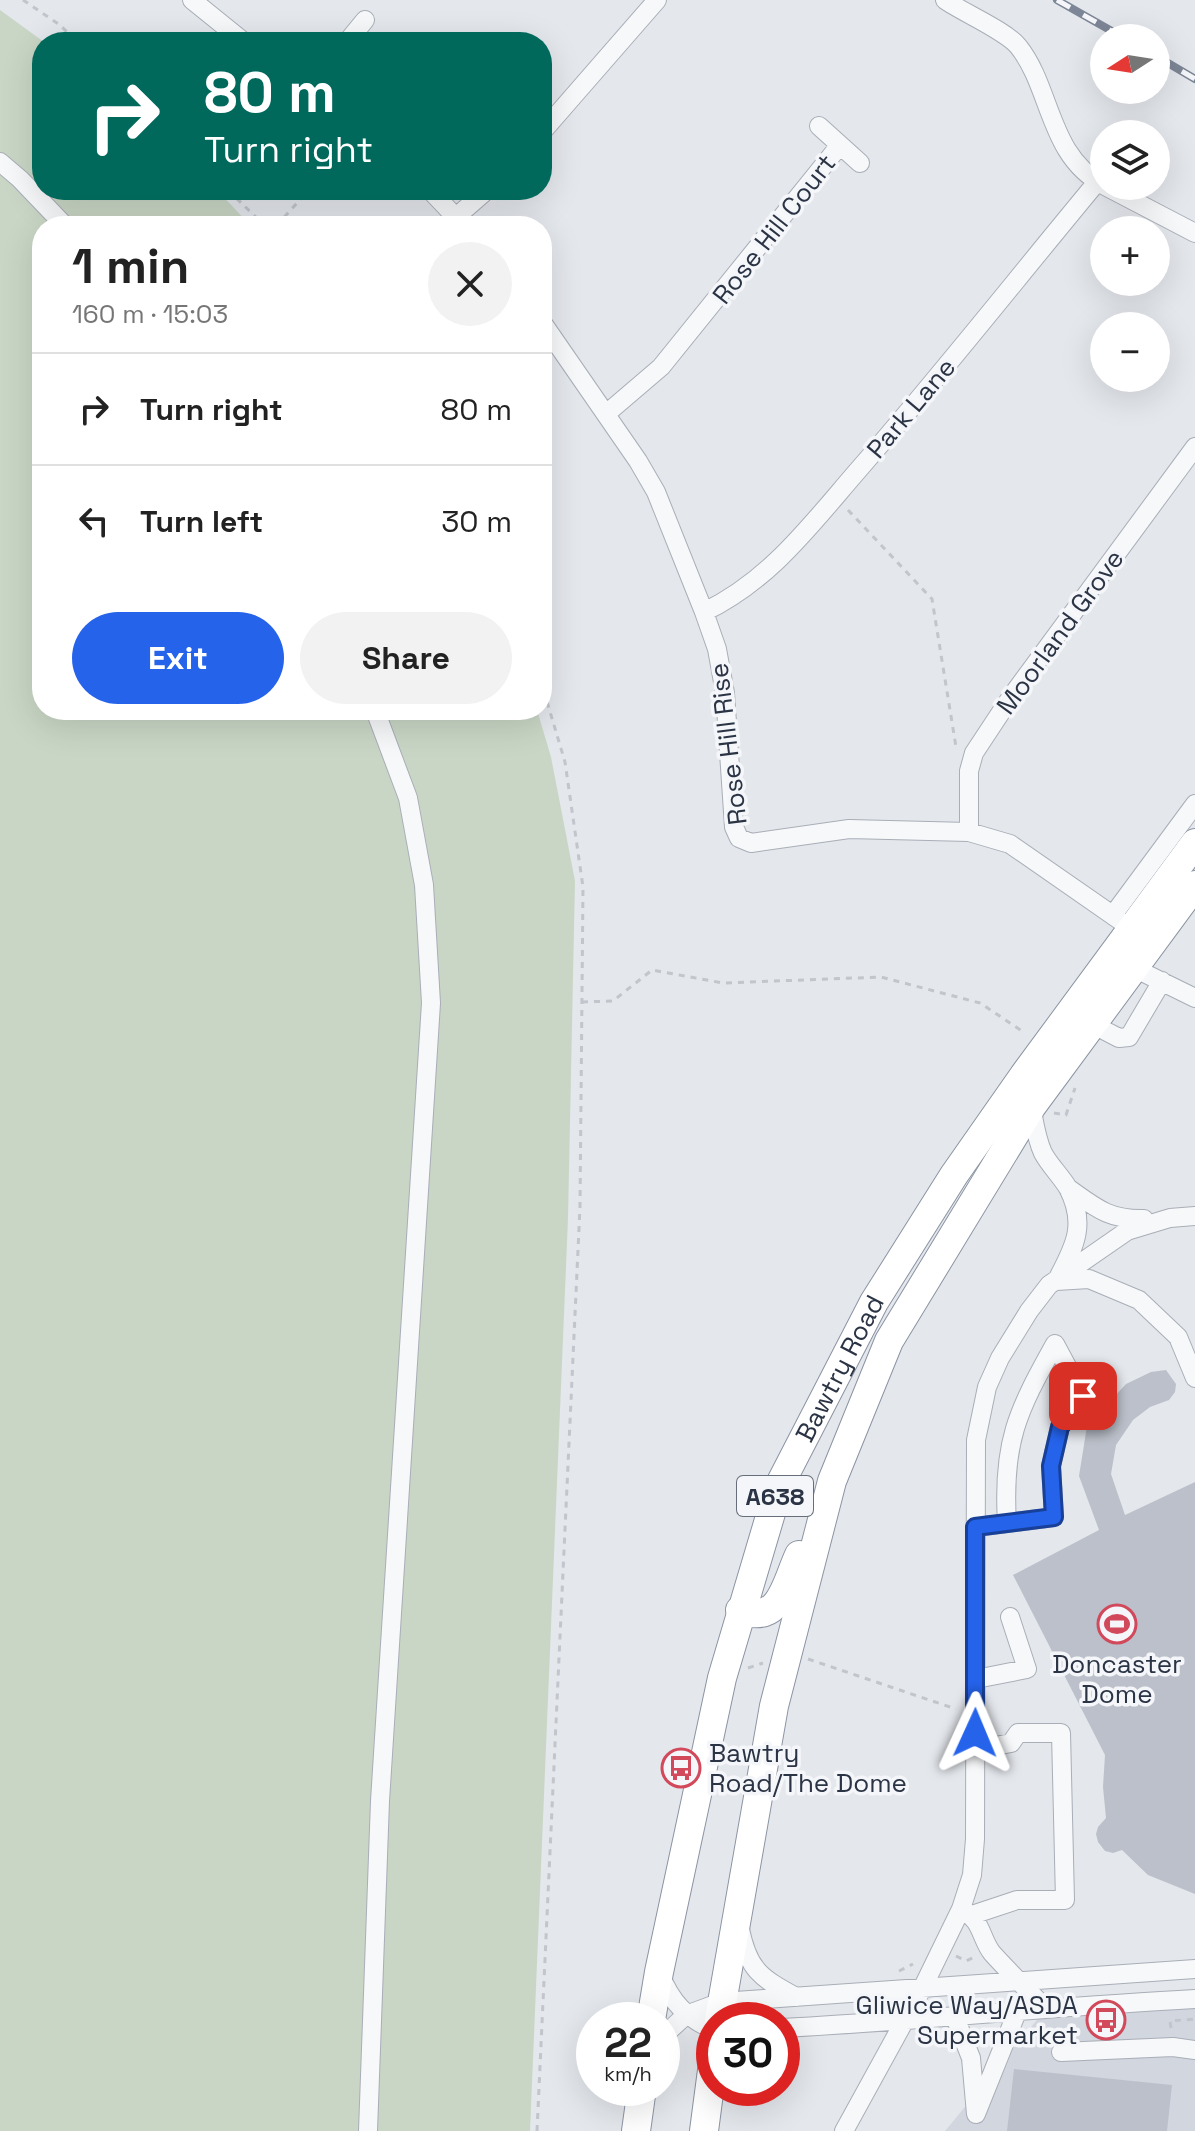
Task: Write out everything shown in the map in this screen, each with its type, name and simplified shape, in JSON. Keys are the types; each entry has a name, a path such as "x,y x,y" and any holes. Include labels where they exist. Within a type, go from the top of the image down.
{"highway":[{"name":"Bawtry Road","path":"654,2002 722,1678 779,1486 874,1302 954,1175 1024,1075 1122,921 1195,843"},
{"name":"Bawtry Road","path":"722,2002 774,1706 832,1481 889,1341 1032,1106 1194,890"},
{"path":"740,1610 763,1615 775,1609 832,1481"},
{"path":"636,2131 639,2106"},
{"path":"704,2131 707,2106"}],"street":[{"path":"192,0 232,32"},
{"path":"552,121 657,0"},
{"path":"945,0 1016,43 1057,133 1072,158 1090,174"},
{"path":"355,32 365,20"},
{"name":"Rose Hill Court","path":"819,126 860,163"},
{"name":"Rose Hill Court","path":"606,414 661,367 840,145"},
{"path":"0,162 32,192"},
{"name":"Park Lane","path":"704,612 752,585 783,556 1090,198"},
{"path":"40,200 55,216"},
{"path":"439,200 454,216"},
{"path":"465,216 479,200"},
{"path":"1132,200 1195,233"},
{"name":"Rose Hill Rise","path":"552,336 656,492 704,612 717,649 725,693 734,827 739,838 751,843 849,829 969,832 1010,844 1122,921"},
{"name":"Moorland Grove","path":"969,832 969,771 974,753 1011,697 1195,447"},
{"path":"368,2131 381,1785 431,1003 424,885 408,798 379,720"},
{"path":"1122,921 1195,804"},
{"path":"1134,968 1195,998"},
{"path":"1092,1024 1119,1038 1129,1037 1162,981"},
{"path":"1024,1075 1037,1138 1044,1155 1068,1188 1077,1213 1076,1244 1056,1281"},
{"path":"1068,1188 1106,1214 1122,1219 1195,1216"},
{"path":"844,2131 943,1949 967,1912 975,1839 976,1440 987,1387 1000,1358 1049,1285 1127,1231 1170,1218"},
{"path":"1056,1281 1089,1279 1139,1300 1188,1343 1195,1378"},
{"path":"975,1527 1007,1523 1054,1517 1051,1466 1060,1427 1083,1396 1055,1344 1025,1398 1009,1444 1005,1484 1007,1523"},
{"path":"976,1679 1027,1669 1010,1617"},
{"path":"967,1912 1017,1900 1065,1900 1061,1733 1018,1733 1011,1743 975,1750"},
{"path":"967,1912 980,1927 989,1949 1046,2009"},
{"path":"737,1914 745,1949 755,1971 766,1981 796,1997"},
{"path":"769,2002 796,1997 1195,1969"},
{"path":"659,1972 666,1990 686,2015 696,2020"},
{"path":"800,2027 1195,1999"},
{"path":"955,2017 971,2058 976,2114 1017,2012"},
{"path":"680,2020 686,2015 696,2014"},
{"path":"1061,2052 1173,2047 1195,2050"}],"path":[{"path":"23,0 67,32"},
{"path":"238,200 255,216"},
{"path":"285,216 300,200"},
{"path":"835,496 932,599 957,752 969,771"},
{"path":"537,2131 580,1207 583,887 565,762 552,718"},
{"path":"582,1002 613,1001 652,970 723,983 881,977 980,1003 1033,1038"},
{"path":"722,1678 788,1653 975,1715"},
{"path":"892,1975 913,1964 927,1941 966,1961 989,1949"},
{"path":"1173,2047 1170,2021 1195,2019"}],"shaded area":[{"path":"1195,1999 1195,2131 945,2131 1046,2009"}],"green space":[{"path":"0,10 32,33 32,200 226,200 242,216 32,216 32,720 540,720 551,757 575,881 568,1218 530,2131 0,2131"}],"building":[{"name":"Doncaster Dome","path":"1166,1370 1176,1384 1175,1392 1169,1400 1150,1407 1133,1420 1116,1445 1111,1474 1125,1515 1195,1482 1195,1894 1148,1875 1122,1850 1113,1853 1105,1851 1098,1842 1098,1827 1106,1818 1103,1787 1105,1755 1013,1575 1099,1530 1079,1476 1087,1426 1126,1384 1151,1372"},
{"path":"1014,2069 1172,2085 1167,2131 1007,2131"}],"railway":[{"path":"1057,0 1099,24"},
{"path":"1170,64 1195,79"}],"place":[{"name":"Doncaster Dome","path":"1117,1624"},
{"name":"Bawtry Road/The Dome","path":"681,1768"},
{"name":"Gliwice Way/ASDA Supermarket","path":"1106,2020"}],"route":[{"path":"975,1733 975,1527 1054,1517 1051,1466 1060,1427 1083,1396"}]}
